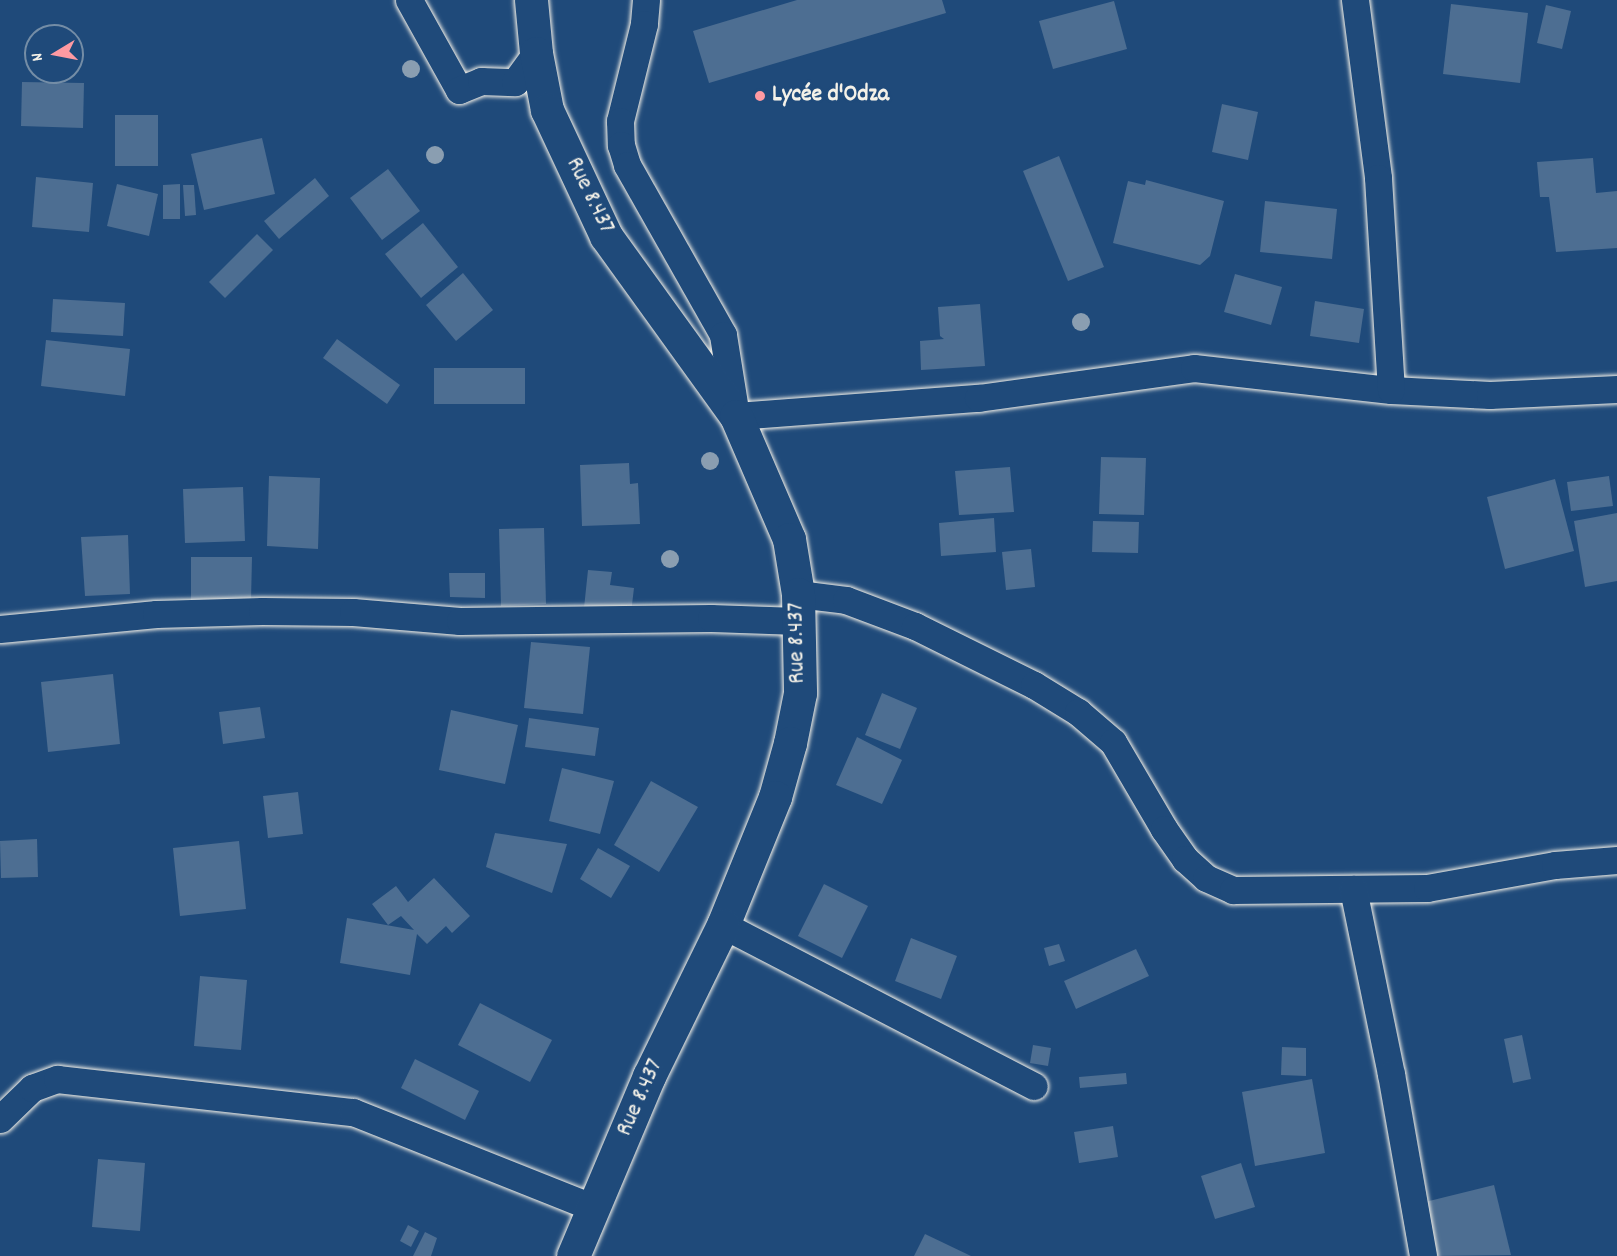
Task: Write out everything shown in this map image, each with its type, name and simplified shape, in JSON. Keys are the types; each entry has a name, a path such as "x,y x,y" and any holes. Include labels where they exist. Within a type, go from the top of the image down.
{"main road":[{"name":"Rue 8.437","path":"512,0 536,53"},
{"name":"Rue 8.437","path":"531,0 536,53 547,110 606,236 736,416 789,539 798,607 800,693 790,743 775,797 723,925 649,1076 573,1256"}],"street":[{"path":"408,0 459,90 481,81 515,82 536,53"},
{"path":"646,0 644,24 620,121 621,144 627,165 723,335 736,416 978,398 1194,368 1391,390 1490,395 1617,389"},
{"path":"1355,0 1378,178 1391,390"},
{"path":"0,629 156,614 262,611 353,612 460,621 699,618 846,600 915,626 1034,686 1078,712 1113,741 1164,829 1185,858 1206,878 1233,890 1426,888 1555,865 1617,860"},
{"path":"1353,889 1391,1074 1423,1256"},
{"path":"723,925 1034,1086"},
{"path":"0,1119 32,1088 57,1079 353,1112 594,1208"}],"building":[{"path":"797,0 942,0 946,13 709,83 693,31"},
{"path":"1114,1 1127,49 1053,69 1039,21"},
{"path":"1451,4 1528,13 1520,83 1443,74"},
{"path":"1546,5 1571,11 1562,49 1537,43"},
{"path":"22,82 24,84 84,84 83,128 21,126"},
{"path":"1222,104 1258,112 1248,160 1212,152"},
{"path":"115,115 158,115 158,166 115,166"},
{"path":"262,138 275,194 204,210 191,154"},
{"path":"1059,156 1104,267 1068,281 1023,171"},
{"path":"1593,158 1596,193 1617,191 1617,248 1556,252 1549,197 1540,197 1537,162"},
{"path":"388,169 420,211 382,240 350,198"},
{"path":"36,177 93,183 89,232 32,227"},
{"path":"315,178 329,196 279,239 264,221"},
{"path":"1146,180 1224,201 1210,256 1200,265 1113,243 1128,181 1145,185"},
{"path":"117,184 158,194 149,236 107,226"},
{"path":"180,184 180,219 163,219 163,185"},
{"path":"183,185 194,185 196,215 185,216"},
{"path":"1265,201 1337,209 1332,259 1260,252"},
{"path":"423,223 458,267 421,298 385,254"},
{"path":"257,234 273,250 225,298 209,282"},
{"path":"463,273 493,310 456,341 426,305"},
{"path":"1235,274 1282,287 1271,325 1224,312"},
{"path":"53,299 125,303 123,336 51,332"},
{"path":"1315,301 1364,309 1359,343 1310,336"},
{"path":"980,304 985,366 921,370 920,341 944,339 940,336 938,307"},
{"path":"337,339 400,385 387,404 323,358"},
{"path":"46,340 130,349 125,396 41,386"},
{"path":"434,368 525,368 525,404 434,404"},
{"path":"1101,457 1146,458 1144,515 1099,514"},
{"path":"629,463 630,484 638,483 640,524 582,526 580,465"},
{"path":"1010,467 1014,512 959,515 955,471"},
{"path":"269,476 320,478 318,549 267,546"},
{"path":"1609,476 1613,506 1571,511 1567,482"},
{"path":"1555,479 1574,551 1505,569 1487,497"},
{"path":"243,487 245,541 185,543 183,489"},
{"path":"1617,513 1617,581 1585,587 1574,521"},
{"path":"994,518 996,552 941,556 939,523"},
{"path":"1093,521 1139,522 1138,553 1092,552"},
{"path":"544,528 546,604 501,606 499,529"},
{"path":"128,535 130,594 85,596 81,537"},
{"path":"1031,549 1035,587 1006,590 1002,552"},
{"path":"191,557 252,557 251,601 191,600"},
{"path":"588,570 612,572 610,585 634,588 631,613 584,608"},
{"path":"449,573 485,573 485,598 450,597"},
{"path":"531,642 590,647 583,714 524,708"},
{"path":"113,674 120,744 48,752 41,682"},
{"path":"882,693 917,708 900,749 865,735"},
{"path":"260,707 265,738 223,744 219,712"},
{"path":"451,710 518,725 505,784 439,770"},
{"path":"529,718 599,728 595,756 525,747"},
{"path":"857,737 902,760 882,804 836,785"},
{"path":"562,768 614,781 600,834 549,821"},
{"path":"651,781 698,807 659,872 614,845"},
{"path":"298,792 303,834 268,838 263,796"},
{"path":"495,833 567,844 552,893 486,867"},
{"path":"37,839 38,877 1,878 0,841"},
{"path":"239,841 246,909 180,916 173,848"},
{"path":"598,848 630,866 611,898 580,879"},
{"path":"434,878 470,916 452,933 446,926 427,944 417,934 410,975 340,963 347,918 414,930 401,916 388,925 372,904 396,886 408,902"},
{"path":"824,884 868,906 842,958 798,936"},
{"path":"911,938 957,956 941,999 895,981"},
{"path":"1059,944 1065,961 1049,966 1044,948"},
{"path":"1136,949 1149,976 1076,1009 1064,981"},
{"path":"200,976 247,980 241,1050 194,1046"},
{"path":"480,1003 552,1040 530,1082 458,1045"},
{"path":"1522,1035 1531,1079 1513,1083 1504,1039"},
{"path":"1033,1045 1051,1048 1048,1066 1030,1063"},
{"path":"1282,1047 1306,1048 1306,1076 1281,1075"},
{"path":"415,1059 479,1091 465,1120 401,1088"},
{"path":"1126,1073 1127,1084 1080,1088 1079,1077"},
{"path":"1312,1079 1325,1153 1255,1166 1242,1092"},
{"path":"1113,1126 1118,1157 1079,1163 1074,1132"},
{"path":"98,1159 145,1163 140,1231 92,1227"},
{"path":"1241,1163 1255,1207 1215,1219 1201,1176"},
{"path":"1494,1185 1511,1255 1434,1256 1421,1203"},
{"path":"408,1225 419,1231 411,1247 400,1241"},
{"path":"425,1232 437,1238 431,1256 413,1256"},
{"path":"925,1234 971,1256 914,1256"}],"place":[{"name":"Lycée d'Odza","path":"760,96"}]}
